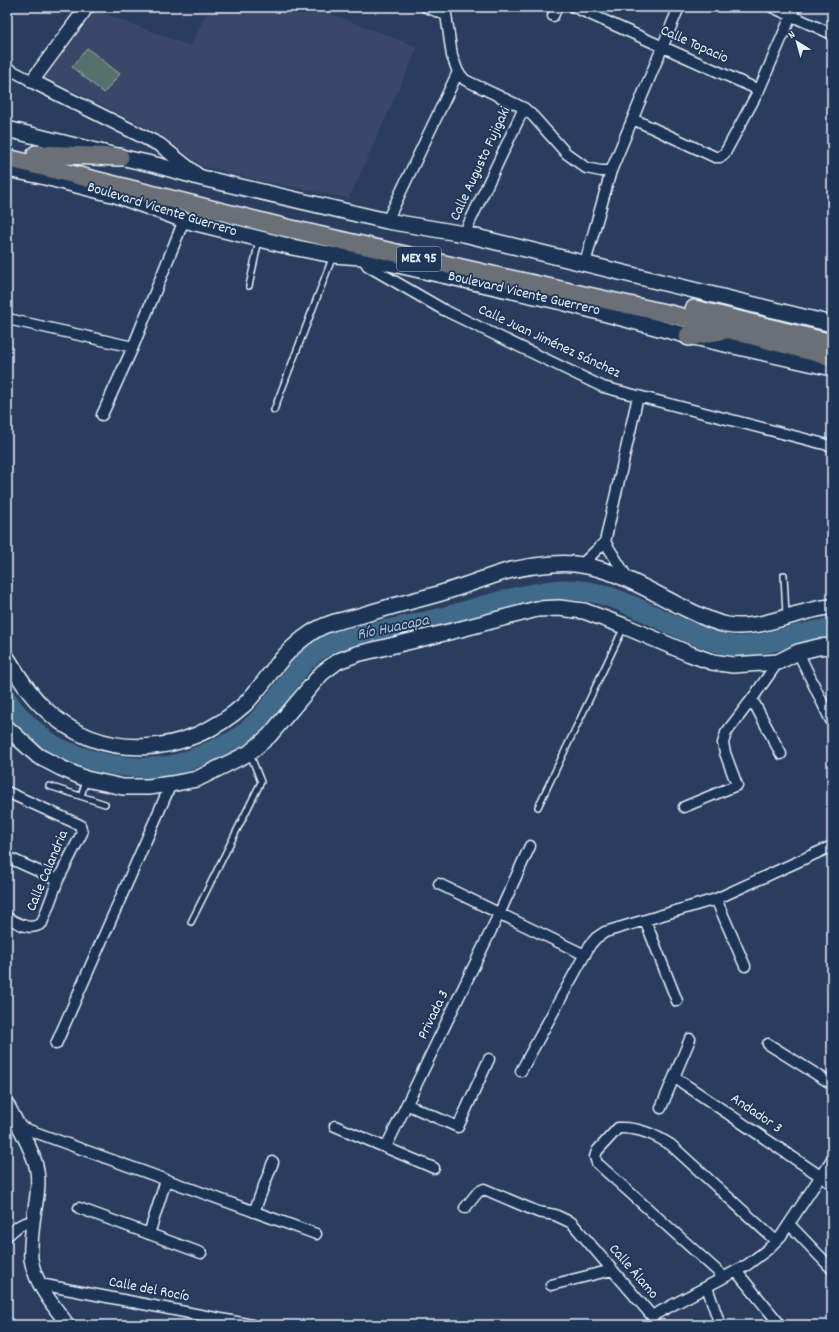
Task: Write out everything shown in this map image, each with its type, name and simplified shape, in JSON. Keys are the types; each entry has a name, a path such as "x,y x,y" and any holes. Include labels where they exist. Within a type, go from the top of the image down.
{"highway":[{"name":"Boulevard Vicente Guerrero","path":"7,147 294,220 730,317 832,343"},
{"path":"36,154 120,157"},
{"name":"Boulevard Vicente Guerrero","path":"7,158 283,227 670,314 832,357"},
{"path":"116,195 175,200"},
{"path":"689,336 726,329"}],"main road":[{"path":"7,129 156,165 202,178 387,221 464,234 832,324"},
{"name":"Boulevard Vicente Guerrero","path":"7,169 116,195 184,220 333,255 362,257 562,302 689,336 832,368"},
{"path":"8,663 43,708 64,725 86,738 115,745 146,748 178,742 226,721 247,702 295,644 313,631 334,622 431,596 513,570 556,563 581,565 607,571 709,620 729,626 747,626 786,616 832,607"},
{"path":"7,728 38,756 86,779 123,787 148,787 171,784 197,778 249,753 269,736 322,673 338,661 357,654 454,631 536,609 559,608 584,612 624,626 712,662 733,665 778,662 798,652 818,647 832,646"}],"street":[{"path":"32,81 87,7"},
{"path":"426,7 446,11 452,56 458,72 465,80 524,108 566,153 586,168 611,171"},
{"name":"Calle Topacio","path":"574,7 759,90"},
{"path":"585,263 611,171 679,7"},
{"path":"772,7 793,11 832,34"},
{"path":"632,119 715,157 720,157 725,153 759,90 793,11"},
{"path":"7,68 160,145 202,178"},
{"path":"387,221 458,72"},
{"name":"Calle Augusto Fujigaki","path":"464,234 524,108"},
{"path":"156,165 162,153 160,145"},
{"path":"102,415 133,347 184,220"},
{"name":"Calle Juan Jiménez Sánchez","path":"362,257 368,266 444,310 602,387 832,446"},
{"path":"8,319 133,347"},
{"path":"581,565 605,542 638,396"},
{"path":"605,542 629,581"},
{"path":"798,652 832,723"},
{"path":"684,807 737,785 725,753 723,743 726,733 778,662"},
{"path":"752,699 781,754"},
{"path":"56,1044 171,784"},
{"name":"Calle Calandria","path":"7,792 80,824 82,833 58,880 42,923 37,927 31,928 8,920"},
{"name":"Privada 3","path":"386,1147 500,912 530,846"},
{"path":"521,1071 585,955 596,938 605,932 716,899 832,846"},
{"path":"7,857 58,880"},
{"path":"439,884 500,912 585,955"},
{"path":"716,899 745,966"},
{"path":"645,920 677,1001"},
{"path":"661,1108 690,1040"},
{"path":"768,1044 832,1084"},
{"path":"408,1104 458,1127 489,1059"},
{"name":"Andador 3","path":"674,1076 832,1184"},
{"path":"7,1104 32,1154 37,1170 39,1191 33,1222 31,1257 34,1269 40,1284 54,1308 68,1325"},
{"path":"18,1126 316,1234"},
{"path":"335,1126 434,1168"},
{"path":"724,1277 597,1163 595,1157 597,1151 618,1128 636,1130 659,1137 671,1145 776,1241"},
{"name":"Calle Álamo","path":"465,1208 478,1192 484,1189 538,1212 555,1215 572,1223 612,1270 652,1321 707,1287 747,1265 767,1250 789,1224 832,1159"},
{"path":"254,1212 273,1162"},
{"path":"149,1234 166,1180"},
{"path":"79,1208 201,1253"},
{"path":"7,1236 21,1224 33,1222"},
{"path":"789,1224 832,1269"},
{"path":"551,1285 612,1270"},
{"path":"736,1271 778,1322"},
{"name":"Calle del Rocío","path":"40,1284 252,1325"},
{"path":"707,1287 720,1325"}],"lane":[{"path":"249,286 259,238"},
{"path":"274,410 333,255"},
{"path":"784,574 786,616"},
{"path":"538,807 624,626"},
{"path":"191,922 261,782 249,753"},
{"path":"81,796 86,779"},
{"path":"49,786 106,804"}],"shaded area":[{"path":"210,7 312,7 418,47 349,198 266,182 202,166 165,137 82,95 43,78 92,9 190,46"}],"green space":[{"path":"87,48 120,74 104,93 72,67"}],"waterway":[{"name":"Río Huacapa","path":"7,700 31,728 54,745 73,754 86,759 127,767 141,768 168,766 192,759 225,745 237,738 252,726 273,703 304,662 314,653 328,645 355,636 440,618 526,595 556,590 579,590 602,595 623,602 686,631 729,645 741,646 767,643 819,630 832,629"}]}
